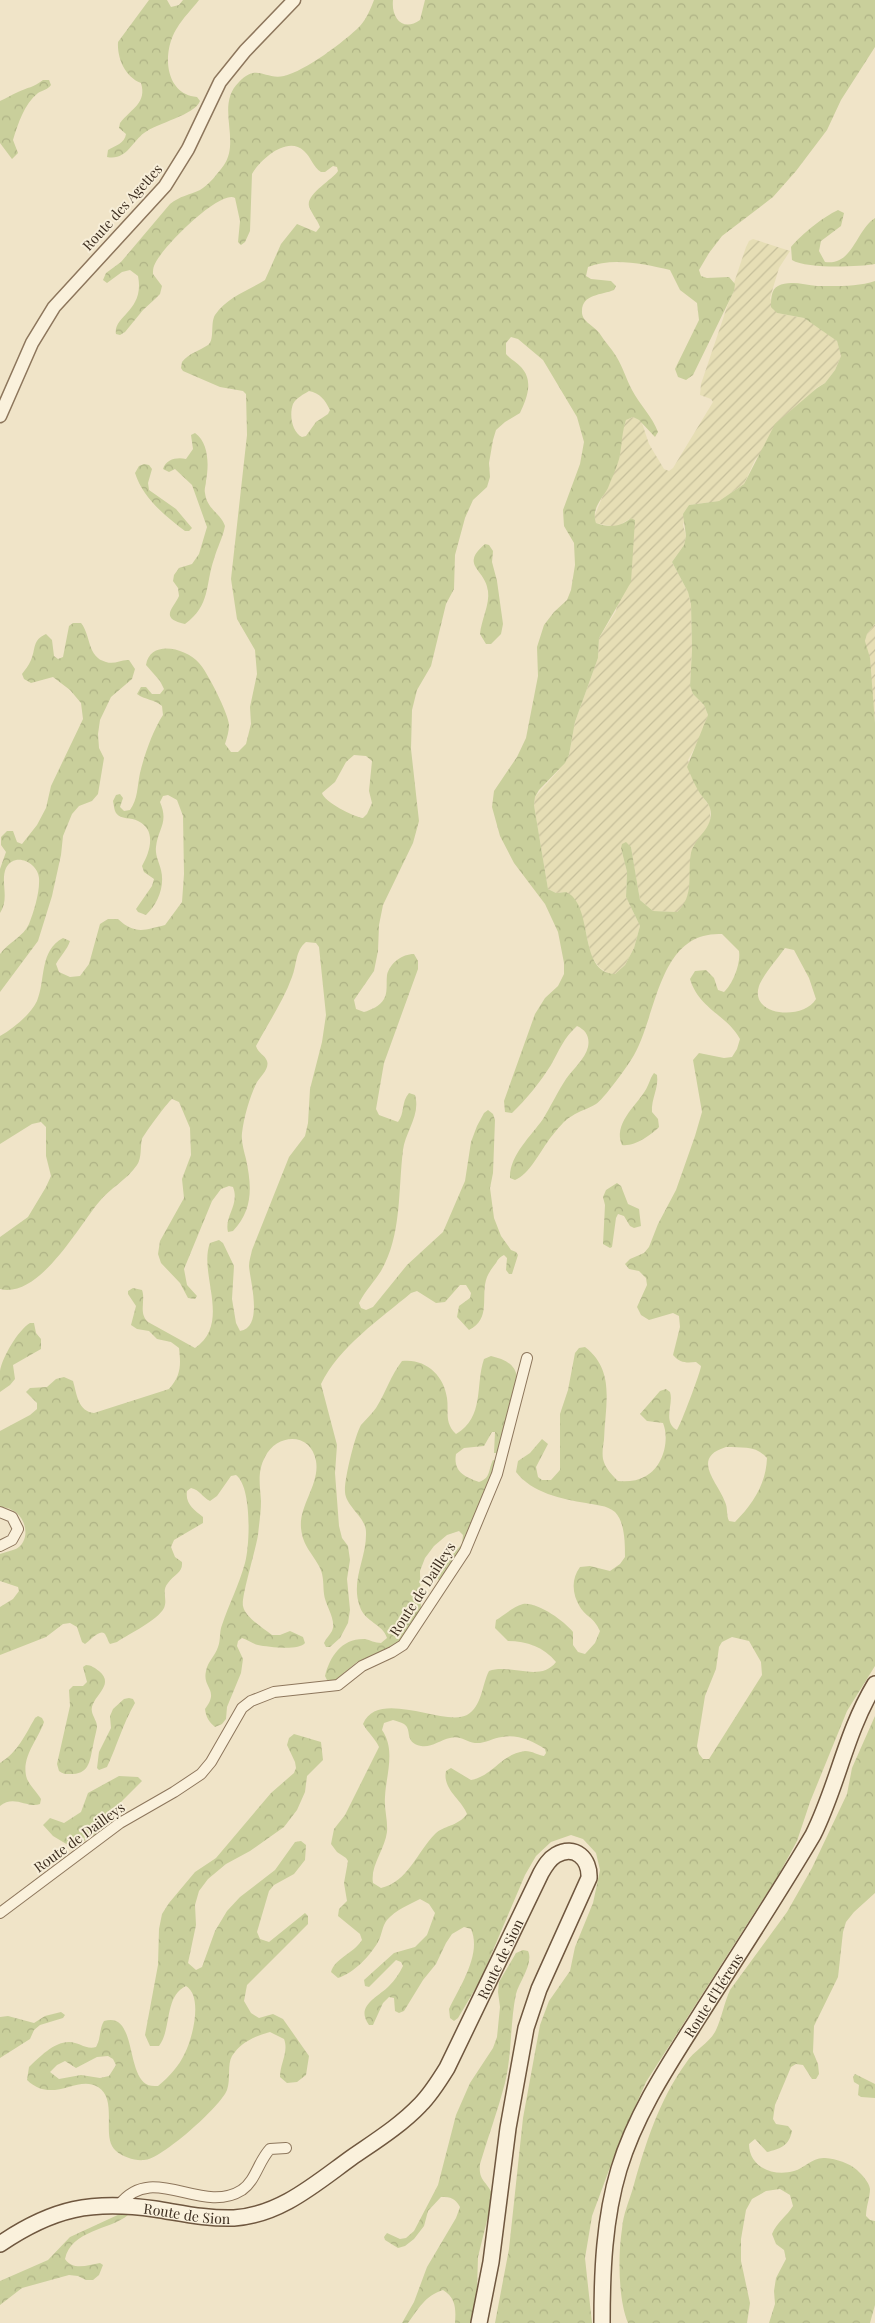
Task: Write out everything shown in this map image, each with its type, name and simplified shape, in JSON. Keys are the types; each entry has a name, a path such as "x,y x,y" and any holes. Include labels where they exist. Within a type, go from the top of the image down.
{"main road":[{"name":"Route d'Hérens","path":"602,2323 603,2271 609,2214 616,2180 630,2138 668,2065 813,1835 829,1797 851,1730 875,1684"},
{"name":"Route de Sion","path":"0,2244 31,2225 62,2212 88,2207 119,2205 214,2218 235,2218 281,2206 309,2189 403,2120 429,2096 447,2068 540,1873 557,1855 564,1852 575,1852 586,1861 589,1878 539,1988 526,2028 508,2128 491,2262 479,2323"}],"street":[{"name":"Route des Agettes","path":"0,416 32,343 54,307 165,186 188,149 220,82 245,50 294,0"},
{"name":"Route de Dailleys","path":"0,1913 120,1823 201,1774 216,1755 242,1708 251,1701 274,1692 338,1685 362,1666 399,1649 465,1551 497,1474 527,1358"},
{"path":"0,1512 12,1517 18,1529 12,1540 0,1546"},
{"path":"119,2205 132,2191 149,2188 170,2189 205,2197 236,2194 250,2182 270,2149 286,2148"}],"shaded area":[{"path":"753,239 790,251 779,268 770,298 777,313 804,318 829,334 837,341 841,356 835,370 825,383 816,388 755,460 744,484 719,501 689,505 683,525 686,536 684,545 672,562 688,592 691,604 692,650 690,686 693,694 704,705 708,715 700,738 688,760 699,792 710,807 710,821 707,829 693,847 688,896 683,907 677,912 653,911 640,900 631,847 621,848 627,872 626,897 640,926 634,948 625,965 615,974 609,974 599,967 591,956 586,932 566,892 556,893 548,889 534,805 535,797 559,770 569,755 575,722 598,658 599,638 616,611 635,520 631,518 618,526 611,526 596,523 594,517 620,455 621,435 626,420 633,417 642,423 649,444 664,469 669,471 673,468 713,402 711,399 700,395 701,384 734,291 734,283 746,247 749,241"},
{"path":"875,624 875,723 865,641 867,634"}],"green space":[{"path":"149,0 167,0 171,7 179,5 183,0 199,0 172,37 168,59 172,80 178,88 186,94 197,97 200,101 197,106 184,115 144,133 124,154 107,157 108,150 124,140 126,134 119,128 120,123 137,105 142,96 141,83 126,72 123,66 118,42"},
{"path":"374,0 393,0 396,17 403,24 408,24 420,20 425,0 875,0 875,47 841,100 827,130 796,171 773,197 722,236 699,270 701,276 707,278 729,277 735,284 734,291 693,375 686,380 678,377 675,369 699,320 697,303 680,290 670,270 639,264 607,262 588,267 586,276 591,279 611,281 616,286 614,290 585,301 582,315 598,331 616,356 632,390 653,421 658,432 655,437 639,420 633,417 626,420 618,463 608,488 596,509 596,523 601,525 615,526 631,518 635,520 631,582 599,638 598,658 575,722 569,755 565,763 539,790 535,797 534,805 548,889 556,893 566,892 575,899 581,910 590,951 595,963 603,971 615,974 625,965 634,948 640,926 626,897 627,872 621,848 622,844 626,842 631,847 640,900 653,911 677,912 683,906 688,892 693,847 707,827 711,815 709,806 697,789 687,767 708,715 704,705 693,694 690,686 692,650 691,604 688,592 672,562 684,545 686,536 683,514 689,505 719,501 744,484 775,424 825,383 835,370 841,356 837,341 804,318 777,313 771,307 772,295 776,287 787,283 838,286 875,281 875,624 867,634 865,641 870,658 875,723 875,1666 847,1711 810,1802 797,1841 778,1876 646,2082 619,2143 592,2216 585,2258 592,2323 495,2323 509,2249 523,2118 540,2025 549,2001 570,1971 575,1947 593,1903 600,1870 596,1853 583,1839 571,1835 551,1842 536,1856 525,1875 480,1981 458,2018 454,2021 450,2018 449,2009 464,1980 474,1949 471,1929 464,1927 452,1934 436,1964 423,1980 404,2011 399,2013 395,2011 394,1998 389,1997 383,2003 373,2025 369,2025 365,2018 366,2007 391,1984 403,1966 401,1962 396,1960 369,1987 365,1986 364,1980 394,1953 415,1947 427,1935 435,1913 429,1904 420,1899 398,1911 387,1920 375,1947 356,1968 338,1978 331,1972 336,1963 362,1940 360,1934 338,1916 339,1909 347,1901 344,1883 348,1861 331,1844 334,1829 345,1815 379,1747 363,1724 371,1714 382,1709 396,1708 443,1716 457,1717 467,1715 476,1707 479,1701 489,1671 506,1669 533,1672 549,1668 556,1662 546,1652 522,1642 508,1641 495,1628 496,1620 523,1604 543,1609 564,1623 573,1632 573,1645 578,1652 585,1654 595,1643 600,1631 595,1622 583,1611 577,1602 574,1592 575,1576 580,1567 590,1566 610,1571 620,1564 625,1557 624,1533 621,1521 615,1512 608,1508 558,1497 530,1485 516,1472 518,1461 530,1453 542,1439 548,1444 536,1467 538,1477 542,1480 551,1480 560,1470 560,1414 568,1390 575,1353 579,1348 585,1347 595,1356 605,1378 607,1402 603,1459 611,1474 618,1481 632,1481 643,1478 652,1472 661,1460 666,1437 663,1423 647,1421 640,1414 660,1391 666,1389 670,1392 670,1422 677,1430 679,1427 701,1366 696,1362 681,1361 673,1355 680,1327 679,1316 673,1313 649,1320 641,1315 637,1307 647,1285 646,1278 639,1271 629,1269 625,1264 630,1259 644,1253 649,1247 658,1224 676,1190 695,1136 702,1112 693,1060 699,1053 724,1058 732,1057 740,1039 728,1024 700,998 690,979 695,971 706,970 714,978 718,990 724,992 736,973 739,951 722,934 700,937 684,947 671,962 662,980 640,1043 631,1060 609,1090 596,1104 575,1114 563,1123 525,1173 515,1180 510,1178 513,1162 517,1154 543,1119 566,1079 584,1056 588,1047 587,1034 577,1026 565,1040 551,1065 528,1096 512,1113 505,1112 504,1101 535,1014 545,998 558,986 564,974 564,963 558,932 545,904 514,863 500,836 492,807 494,791 517,757 526,738 538,676 537,647 544,625 567,600 571,590 575,565 574,543 564,526 563,510 580,464 584,442 577,417 543,360 518,339 511,337 506,343 506,354 525,372 528,384 527,396 520,413 496,430 489,463 490,477 487,487 473,500 465,518 455,555 454,589 446,604 431,666 417,690 412,710 411,749 419,821 413,843 383,905 374,971 354,1000 356,1009 364,1012 378,1006 385,996 387,975 391,967 401,957 414,954 418,961 418,969 384,1063 376,1109 379,1115 398,1122 409,1093 415,1095 416,1110 404,1143 398,1212 393,1243 381,1271 359,1303 361,1308 366,1310 373,1307 407,1265 443,1232 465,1181 471,1142 477,1126 484,1113 488,1110 493,1114 495,1120 493,1173 490,1188 494,1218 501,1236 511,1250 518,1255 512,1274 509,1274 506,1270 507,1258 504,1255 500,1257 488,1275 485,1284 481,1320 469,1330 457,1317 459,1306 470,1298 471,1293 466,1285 460,1285 445,1302 436,1303 417,1291 411,1293 349,1346 338,1358 321,1384 337,1445 335,1473 339,1526 342,1538 348,1546 350,1560 347,1579 350,1610 348,1623 340,1638 330,1647 326,1647 324,1643 332,1631 333,1622 325,1598 322,1575 317,1562 306,1545 301,1528 303,1511 315,1478 316,1461 308,1445 293,1439 277,1443 270,1449 262,1463 258,1535 244,1593 243,1606 247,1614 259,1626 272,1635 280,1635 290,1631 303,1637 305,1643 297,1647 283,1648 258,1645 242,1638 238,1641 237,1646 243,1659 241,1673 227,1707 226,1719 222,1724 215,1727 209,1721 206,1714 205,1709 211,1693 205,1677 207,1667 217,1650 221,1628 247,1555 249,1530 247,1503 245,1491 236,1475 231,1476 217,1496 210,1501 194,1489 191,1488 187,1491 187,1500 193,1509 203,1517 203,1523 174,1540 171,1547 175,1557 182,1562 182,1566 180,1571 166,1586 164,1608 156,1618 117,1642 110,1644 104,1633 99,1633 85,1644 82,1642 77,1627 70,1623 63,1624 46,1637 0,1655 0,1607 13,1599 19,1591 18,1587 0,1581 0,1554 16,1549 22,1544 25,1538 25,1531 24,1524 16,1512 9,1508 0,1507 0,1431 30,1415 37,1409 37,1403 26,1392 30,1388 47,1387 56,1379 64,1377 73,1381 81,1406 94,1413 169,1389 176,1379 179,1370 179,1348 171,1342 157,1339 149,1331 137,1329 131,1325 136,1306 128,1291 133,1288 142,1290 143,1315 148,1322 195,1348 206,1338 213,1312 207,1255 210,1243 219,1240 223,1243 234,1266 232,1299 236,1323 240,1331 247,1328 252,1321 254,1313 249,1266 252,1250 289,1157 305,1136 308,1123 310,1089 322,1042 326,1015 319,947 316,943 306,942 298,954 294,972 284,995 256,1046 268,1064 251,1096 245,1114 242,1133 250,1189 247,1206 240,1223 233,1231 228,1232 228,1221 235,1199 233,1187 229,1186 221,1189 212,1201 184,1269 187,1285 197,1296 195,1299 188,1298 180,1283 161,1263 158,1254 160,1241 184,1198 182,1179 191,1155 190,1128 179,1102 172,1099 142,1139 137,1165 99,1202 56,1259 29,1283 15,1289 0,1289 0,1237 28,1217 51,1176 46,1156 46,1127 41,1122 32,1124 0,1144 0,1036 21,1021 34,1006 40,993 44,966 50,950 63,938 70,941 56,964 59,972 70,977 80,976 89,964 100,924 108,919 118,919 130,927 140,930 165,925 182,902 184,874 183,816 177,800 168,795 163,796 160,802 163,820 156,850 162,882 160,894 154,906 146,915 138,912 136,909 152,886 154,879 144,872 142,866 149,848 150,836 144,825 138,821 118,815 113,801 116,795 120,794 123,798 120,807 124,811 130,810 133,806 146,751 163,715 162,706 137,694 141,687 146,687 152,694 160,694 164,689 160,681 146,665 149,657 161,649 178,650 186,653 199,663 222,703 229,725 225,744 231,752 238,752 246,744 251,724 250,707 257,674 255,650 237,619 231,579 247,435 246,394 243,391 220,387 183,371 181,368 182,362 188,356 210,343 215,315 225,303 265,280 281,244 297,224 316,232 320,227 310,209 309,201 315,192 335,175 338,171 337,167 333,166 325,172 321,172 306,153 297,147 282,148 267,156 252,174 250,231 245,242 241,245 238,242 240,221 235,198 227,198 204,211 178,235 158,258 153,274 162,286 160,294 120,335 116,334 116,328 137,297 139,288 138,276 130,270 122,272 107,283 103,280 106,273 121,262 170,204 203,188 224,165 229,155 230,145 229,101 232,91 239,82 245,76 256,73 277,77 284,76 313,62 334,48 360,26","holes":["309,391 313,392 324,400 330,410 328,414 316,422 306,436 302,437 296,431 291,418 293,404 300,396","354,755 366,756 372,761 369,791 372,803 363,818 353,815 324,797 322,793 335,782 346,762","785,948 794,950 809,978 816,999 809,1006 800,1010 779,1012 769,1009 762,1004 758,996 759,986","726,1447 748,1448 758,1451 767,1458 761,1485 753,1501 735,1522 729,1521 726,1504 709,1471 710,1457 715,1452","732,1637 749,1641 761,1662 762,1675 709,1759 703,1759 699,1754 697,1746 705,1696 716,1669 719,1647 722,1642","393,1720 400,1722 407,1727 412,1742 421,1746 432,1745 454,1737 478,1743 513,1736 535,1743 545,1749 546,1753 544,1756 528,1751 517,1753 503,1760 479,1778 471,1780 451,1768 446,1771 447,1783 467,1814 455,1824 435,1834 405,1873 398,1880 381,1888 373,1883 373,1877 387,1832 385,1801 389,1746 382,1730 384,1723"]},
{"path":"43,80 49,80 51,85 38,93 25,108 13,140 18,153 12,159 0,143 0,101"},
{"path":"838,210 844,213 841,226 821,241 819,251 825,262 834,262 848,253 863,230 875,218 875,264 820,266 808,265 792,260 791,247 819,221"},
{"path":"195,433 203,442 207,455 206,499 225,526 211,568 203,602 193,617 185,624 177,622 170,616 171,609 179,596 178,588 173,581 174,575 179,568 192,564 199,554 207,527 192,485 175,469 169,472 163,469 172,460 186,459 193,449 191,435"},
{"path":"149,465 152,469 148,483 149,490 176,509 192,528 189,531 185,531 162,513 143,490 135,473 139,466"},
{"path":"485,544 489,545 493,551 492,562 497,581 503,624 501,634 491,644 486,644 480,634 488,601 488,591 483,577 474,563 474,558 478,551"},
{"path":"73,623 81,623 92,651 100,659 112,663 129,660 135,669 132,679 111,697 100,720 99,748 104,758 98,794 92,801 79,806 72,814 63,836 52,896 38,941 0,992 0,954 27,928 35,907 39,883 38,873 26,861 15,860 10,863 4,873 5,896 0,913 0,869 6,852 1,845 1,837 7,831 13,831 17,842 22,844 37,825 46,808 51,786 83,719 81,703 70,690 53,677 31,683 24,679 22,674 33,656 36,642 46,634 52,640 54,656 58,659 63,657 69,626"},
{"path":"654,1073 657,1075 657,1080 652,1112 658,1119 659,1127 647,1137 637,1142 622,1145 620,1130 626,1116 645,1091"},
{"path":"617,1183 621,1186 628,1204 639,1209 641,1226 634,1228 630,1226 624,1216 618,1214 612,1247 610,1248 603,1244 605,1205 603,1197 606,1190"},
{"path":"30,1323 34,1323 36,1333 41,1339 41,1349 13,1365 15,1379 0,1392 0,1371 4,1359 16,1338"},
{"path":"491,1356 504,1360 511,1365 517,1377 499,1449 497,1453 494,1453 495,1432 492,1432 484,1446 464,1448 456,1454 458,1469 464,1475 479,1482 486,1478 493,1460 497,1461 480,1524 440,1580 437,1579 436,1573 462,1544 463,1535 459,1531 447,1535 434,1546 425,1558 420,1571 421,1610 403,1638 394,1646 357,1662 332,1683 328,1682 325,1676 330,1662 344,1645 357,1639 381,1643 387,1638 382,1629 362,1612 357,1597 366,1532 363,1522 346,1497 345,1492 350,1458 361,1425 376,1408 402,1361 410,1361 426,1365 438,1375 447,1398 448,1421 456,1434 471,1419 478,1400 481,1369 484,1359"},
{"path":"86,1665 91,1666 104,1676 104,1687 92,1707 97,1729 90,1760 86,1768 79,1773 64,1774 59,1771 57,1764 70,1706 69,1690 73,1686 83,1686 87,1682 83,1667"},
{"path":"124,1699 133,1699 135,1703 107,1767 99,1770 97,1768 99,1752 111,1728 110,1716 113,1709"},
{"path":"38,1716 44,1722 28,1756 25,1771 28,1782 41,1799 40,1804 31,1805 10,1801 0,1806 0,1763 12,1754"},
{"path":"875,1716 875,1893 846,1922 843,1932 838,1977 814,2026 813,2052 818,2064 819,2074 816,2079 812,2079 803,2065 796,2064 791,2067 775,2105 773,2119 776,2124 788,2126 792,2131 789,2140 780,2148 767,2152 755,2139 749,2144 753,2159 771,2171 786,2173 798,2170 816,2159 825,2158 838,2160 850,2165 867,2181 870,2189 866,2216 870,2220 875,2221 875,2305 870,2323 769,2323 775,2304 776,2278 786,2259 784,2250 776,2244 772,2234 793,2206 790,2195 780,2189 766,2191 752,2199 746,2210 741,2239 741,2261 750,2303 747,2323 628,2323 622,2302 620,2277 623,2224 626,2208 654,2123 676,2077 689,2058 713,2035 730,1990 787,1912 812,1868 847,1794 852,1768"},
{"path":"294,1734 321,1742 323,1760 307,1776 305,1792 297,1810 284,1827 250,1851 226,1864 208,1879 199,1891 195,1905 196,1925 188,1963 196,1970 202,1967 215,1931 227,1911 240,1897 275,1870 295,1842 301,1841 306,1845 305,1860 294,1874 274,1885 269,1891 257,1932 260,1939 269,1942 305,1913 308,1916 308,1924 247,1985 244,2001 251,2013 259,2018 273,2014 283,2019 309,2056 306,2075 297,2082 287,2083 280,2077 285,2053 284,2039 270,2032 254,2038 244,2043 232,2056 227,2090 203,2119 176,2142 152,2158 140,2160 126,2157 116,2151 111,2145 107,2101 104,2093 98,2087 82,2084 46,2090 37,2087 27,2080 29,2067 47,2051 63,2043 73,2042 92,2048 96,2047 104,2021 114,2020 121,2025 126,2033 136,2067 140,2077 146,2084 158,2086 177,2067 188,2046 195,2017 194,1998 186,1986 174,1997 166,2031 159,2046 150,2046 145,2035 158,1965 159,1929 162,1914 195,1872 216,1858 271,1793 294,1773 296,1768 295,1762 287,1745 289,1738","holes":["108,2056 113,2059 116,2065 109,2076 100,2078 81,2075 59,2079 50,2072 57,2065 65,2061 76,2068 97,2057"]},
{"path":"119,1776 138,1777 142,1781 119,1804 116,1819 112,1824 73,1848 53,1836 43,1825 50,1818 64,1823 81,1812 88,1793"},
{"path":"523,1950 528,1951 529,1961 516,1994 505,2083 480,2164 480,2174 493,2196 478,2257 477,2290 471,2323 455,2323 453,2300 443,2290 427,2299 408,2323 402,2323 414,2302 427,2267 456,2218 460,2207 452,2199 441,2197 428,2211 424,2226 414,2239 405,2246 398,2248 385,2240 384,2237 387,2233 400,2239 406,2238 414,2231 438,2185 456,2115 470,2083 493,2048 497,2037 500,2007 499,1982 516,1953"},
{"path":"61,2012 65,2015 63,2018 40,2025 34,2030 30,2039 0,2058 0,2017 8,2016 34,2023 45,2016"},
{"path":"855,2074 875,2084 875,2098 858,2095 859,2085 854,2082 853,2077"},
{"path":"122,2213 128,2215 83,2236 69,2249 65,2259 72,2265 81,2266 100,2263 103,2265 99,2275 93,2280 69,2275 22,2288 0,2305 0,2281 48,2260 70,2237"}]}
